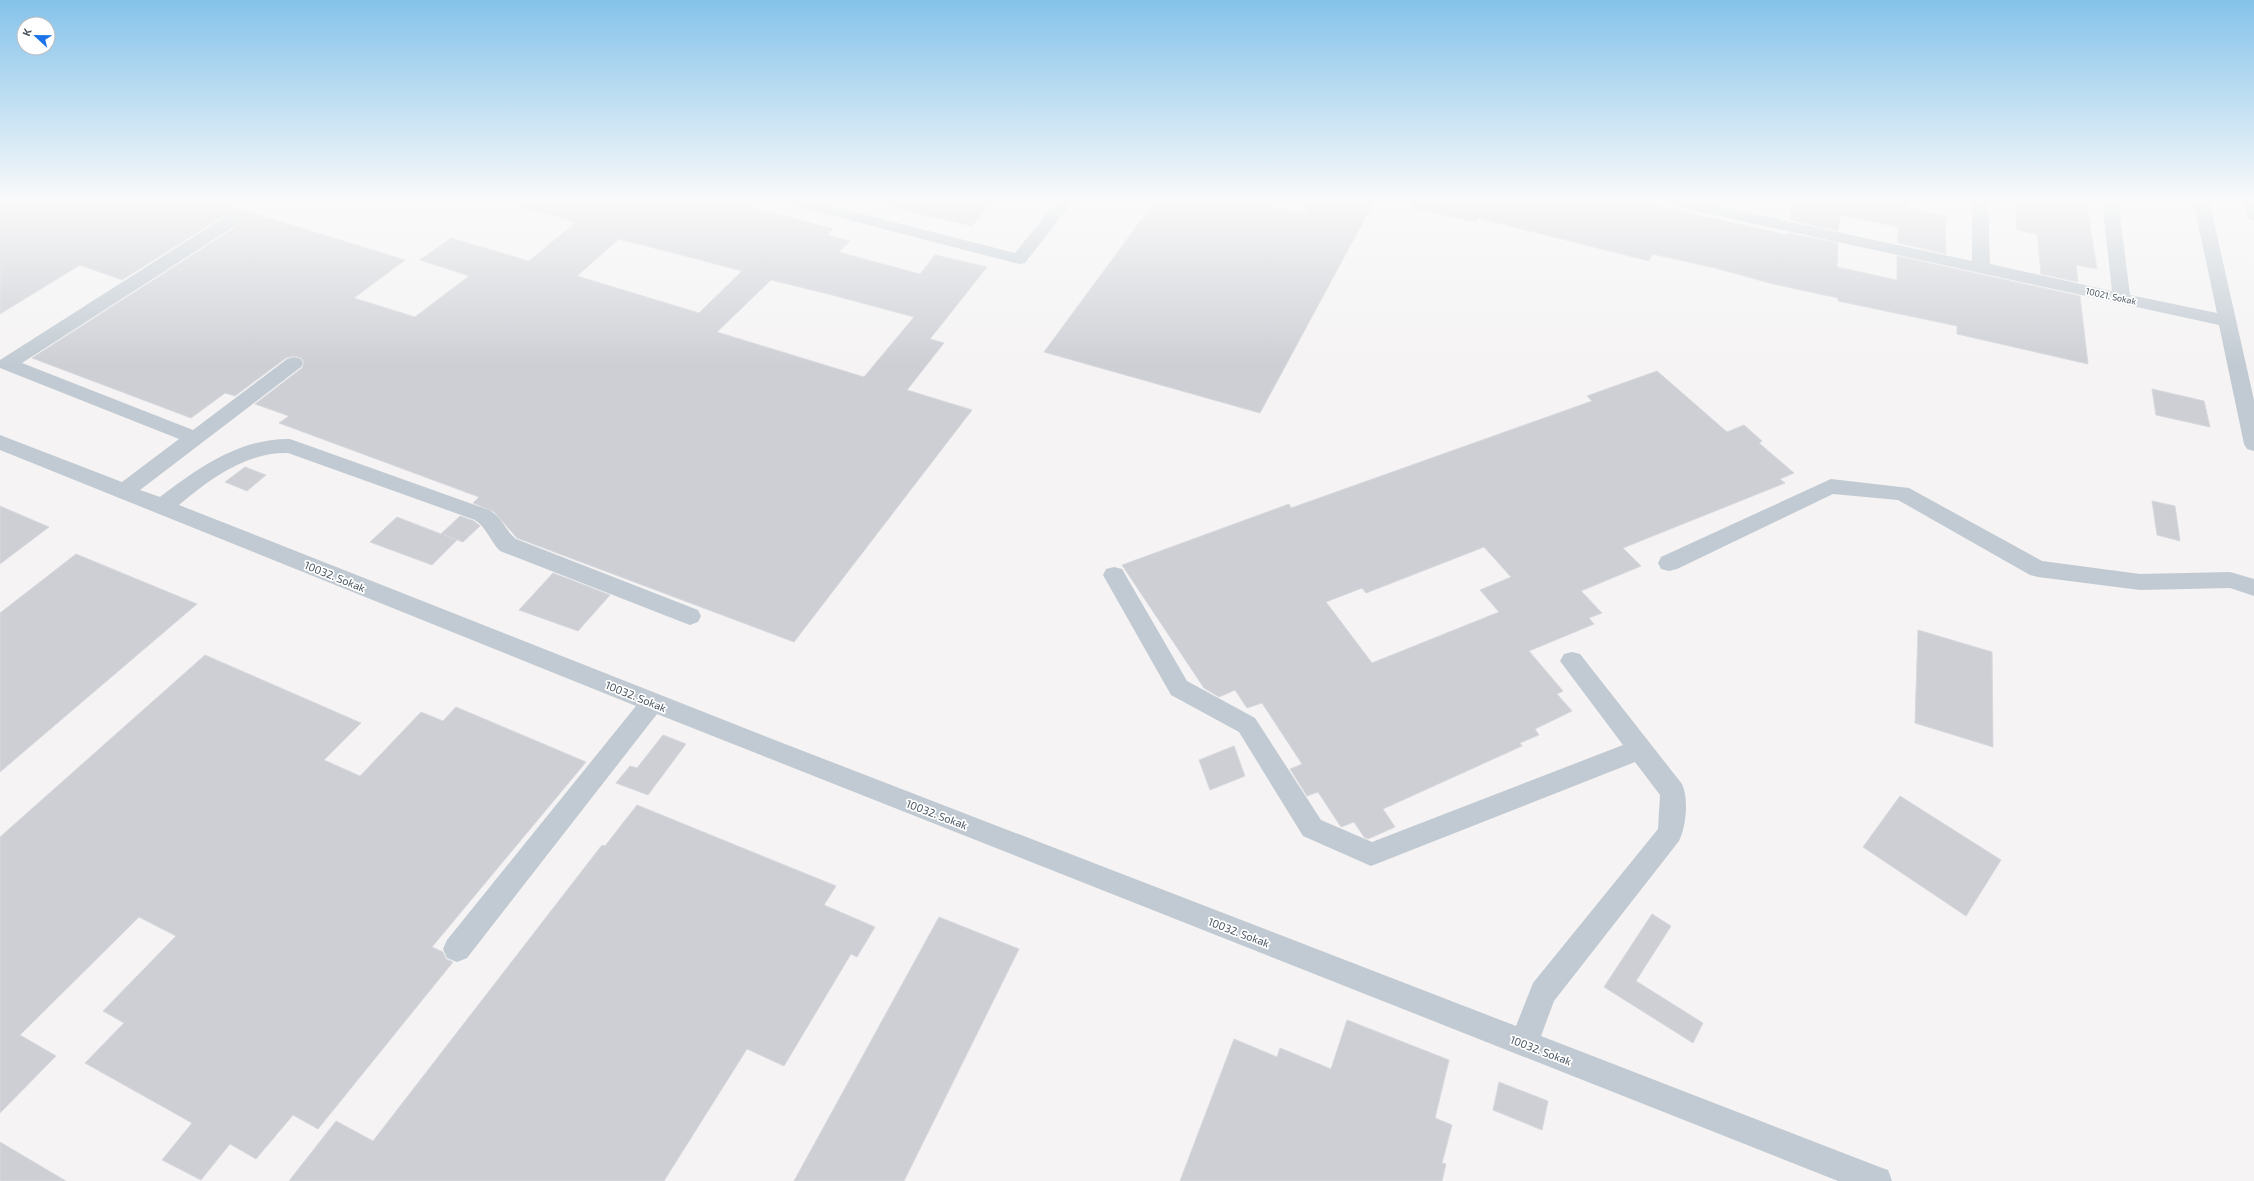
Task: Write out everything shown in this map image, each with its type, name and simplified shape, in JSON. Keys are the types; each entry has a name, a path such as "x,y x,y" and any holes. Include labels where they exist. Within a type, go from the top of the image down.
{"street":[{"path":"177,255 7,364 195,438"},
{"path":"1003,255 1018,259 1021,255"},
{"name":"10021. Sokak","path":"1929,255 1981,268 2227,321"},
{"path":"1981,255 1981,268"},
{"path":"2117,255 2122,299"},
{"path":"2213,255 2254,444"},
{"path":"123,492 294,363"},
{"name":"10032. Sokak","path":"0,442 653,702 1877,1181"},
{"path":"162,507 201,476 252,451 274,445 290,446 482,515 494,523 499,536 508,545 690,616"},
{"path":"1669,563 1831,486 1902,493 2038,569 2140,582 2230,580 2254,588"},
{"path":"1114,575 1179,688 1247,725 1312,828 1371,854 1640,749"},
{"path":"1524,1043 1543,993 1670,833 1673,792 1572,661"},
{"path":"457,949 653,702"}],"building":[{"path":"0,255 162,255 122,280 80,265 0,314"},
{"path":"192,255 389,255 405,260 354,298 415,317 469,276 420,260 427,255 509,255 529,261 536,255 601,255 577,276 699,313 742,271 682,255 850,255 920,274 935,255 987,267 930,339 944,343 907,390 972,410 794,642 517,538 494,512 473,503 479,497 279,423 289,416 255,404 302,368 304,362 301,358 294,356 286,358 235,396 225,393 191,418 32,358","holes":["771,280 914,317 864,377 717,332"]},
{"path":"1115,255 1345,255 1260,413 1044,352"},
{"path":"1626,255 1652,255 1649,261"},
{"path":"1657,255 1837,255 1837,267 1897,280 1897,256 2080,296 2088,364 1957,334 1957,326 1838,301 1838,298 1773,284 1715,268"},
{"path":"2039,255 2095,255 2097,269 2076,265 2078,282 2041,274"},
{"path":"1657,371 1727,432 1744,425 1762,441 1759,443 1794,473 1780,479 1785,483 1623,548 1641,566 1581,591 1602,613 1589,618 1594,624 1529,651 1563,691 1557,694 1572,711 1535,729 1539,735 1520,743 1522,746 1383,809 1395,827 1368,839 1364,837 1354,822 1341,827 1318,792 1307,796 1290,769 1302,764 1262,703 1247,708 1235,690 1219,697 1204,688 1122,565 1289,504 1291,508 1592,401 1587,396","holes":["1484,547 1511,577 1480,590 1499,612 1372,663 1326,602 1362,588 1366,593"]},
{"path":"2152,389 2204,401 2210,427 2156,415"},
{"path":"245,467 266,475 247,491 225,482"},
{"path":"2152,501 2175,506 2180,541 2157,535"},
{"path":"0,506 49,527 0,564"},
{"path":"460,516 474,521 480,526 463,542 444,535 457,540 432,565 370,542 397,517 441,534"},
{"path":"76,554 197,604 0,772 0,613"},
{"path":"553,573 610,595 578,631 519,610"},
{"path":"1918,630 1992,652 1993,747 1915,723"},
{"path":"205,655 361,723 324,760 360,776 421,712 443,721 456,707 586,762 432,947 443,952 446,959 453,962 318,1129 293,1115 256,1159 230,1144 201,1180 162,1160 192,1123 85,1063 124,1023 103,1011 176,936 139,917 20,1035 56,1056 0,1113 0,837"},
{"path":"663,735 686,744 648,795 616,783 630,766 637,768"},
{"path":"1234,746 1245,776 1210,790 1199,760"},
{"path":"1900,796 2001,860 1966,916 1863,847"},
{"path":"637,805 836,886 824,905 875,927 857,957 851,954 784,1066 747,1049 664,1181 289,1181 336,1121 373,1141 602,845 605,846"},
{"path":"1652,914 1671,926 1636,981 1703,1023 1693,1043 1604,987"},
{"path":"939,917 1019,949 904,1181 794,1181"},
{"path":"1347,1020 1449,1060 1435,1118 1452,1125 1442,1163 1446,1164 1442,1181 1180,1181 1234,1039 1277,1057 1280,1048 1331,1069"},
{"path":"1499,1082 1548,1101 1542,1130 1493,1110"},
{"path":"0,1142 66,1181 0,1181"}]}
